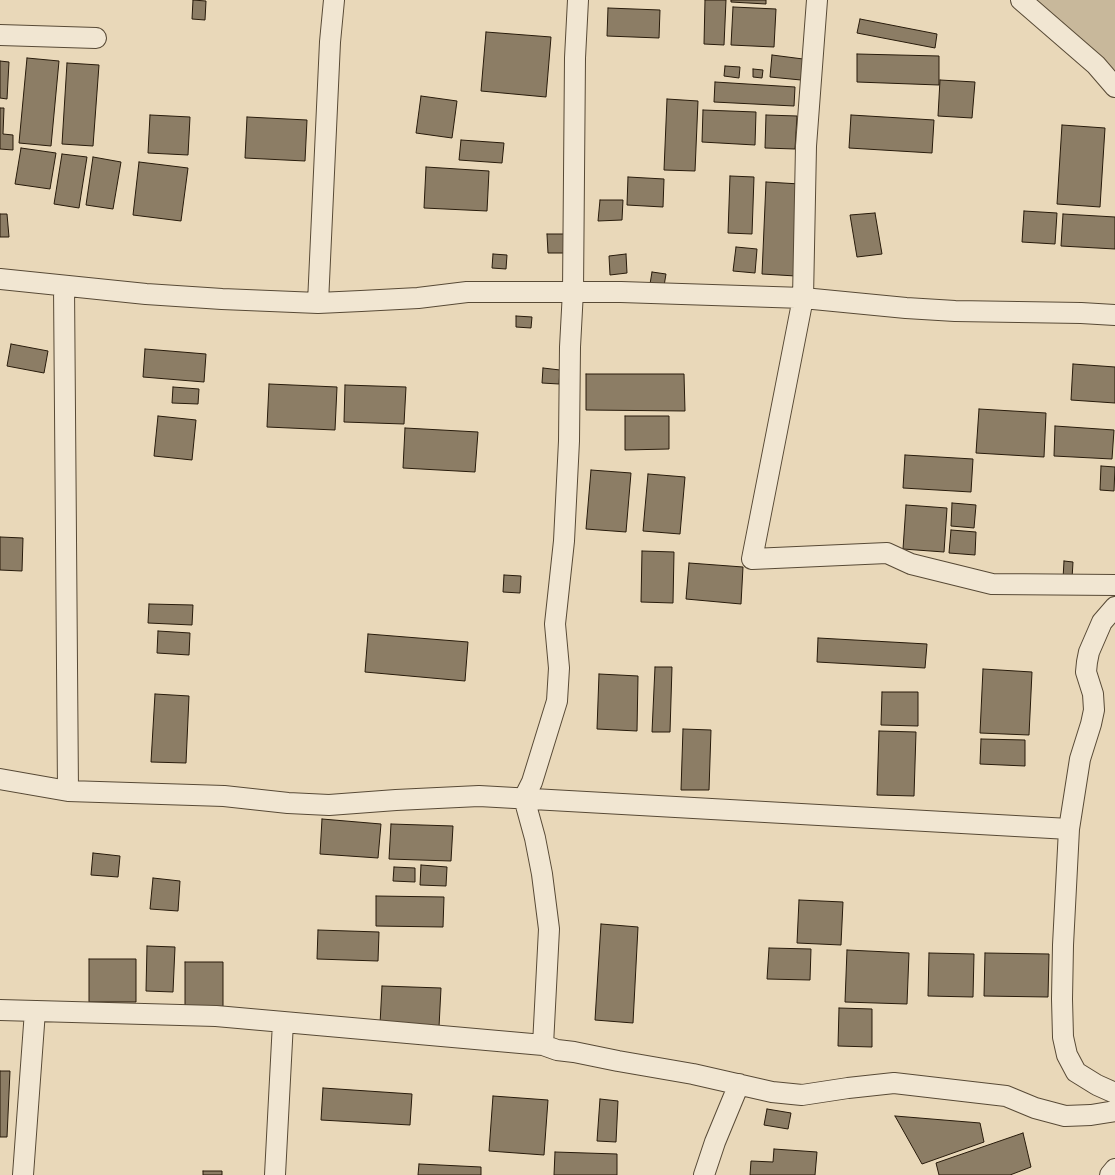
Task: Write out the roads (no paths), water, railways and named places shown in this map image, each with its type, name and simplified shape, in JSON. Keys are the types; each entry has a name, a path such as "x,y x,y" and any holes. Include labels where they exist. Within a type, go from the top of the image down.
{"street":[{"path":"318,303 330,42 334,0"},
{"path":"543,1045 549,929 542,874 524,798 532,782 557,700 559,668 555,624 565,525 569,441 570,347 573,291 575,58 578,0"},
{"path":"817,0 806,146 803,298 752,559 887,553 911,564 992,584 1115,585"},
{"path":"1021,0 1096,66 1115,87"},
{"path":"0,35 96,38"},
{"path":"0,279 146,294 318,303 418,298 467,292 573,291 803,298 955,311 1115,315"},
{"path":"64,286 68,791"},
{"path":"1115,607 1102,622 1089,652 1087,662 1086,672 1093,694 1094,710 1080,759 1069,829 1063,944 1062,999 1063,1038 1067,1055 1076,1072 1097,1085 1115,1093"},
{"path":"0,780 68,791 224,796 288,803 329,805 479,796 1069,829"},
{"path":"0,1010 216,1016 543,1045 557,1050 693,1074 772,1092 802,1095 894,1082 1006,1096 1035,1108 1065,1116 1091,1115 1115,1111"},
{"path":"23,1175 35,1011"},
{"path":"275,1175 283,1022"},
{"path":"704,1175 715,1142 739,1084"},
{"path":"1110,1175 1115,1169"}]}
